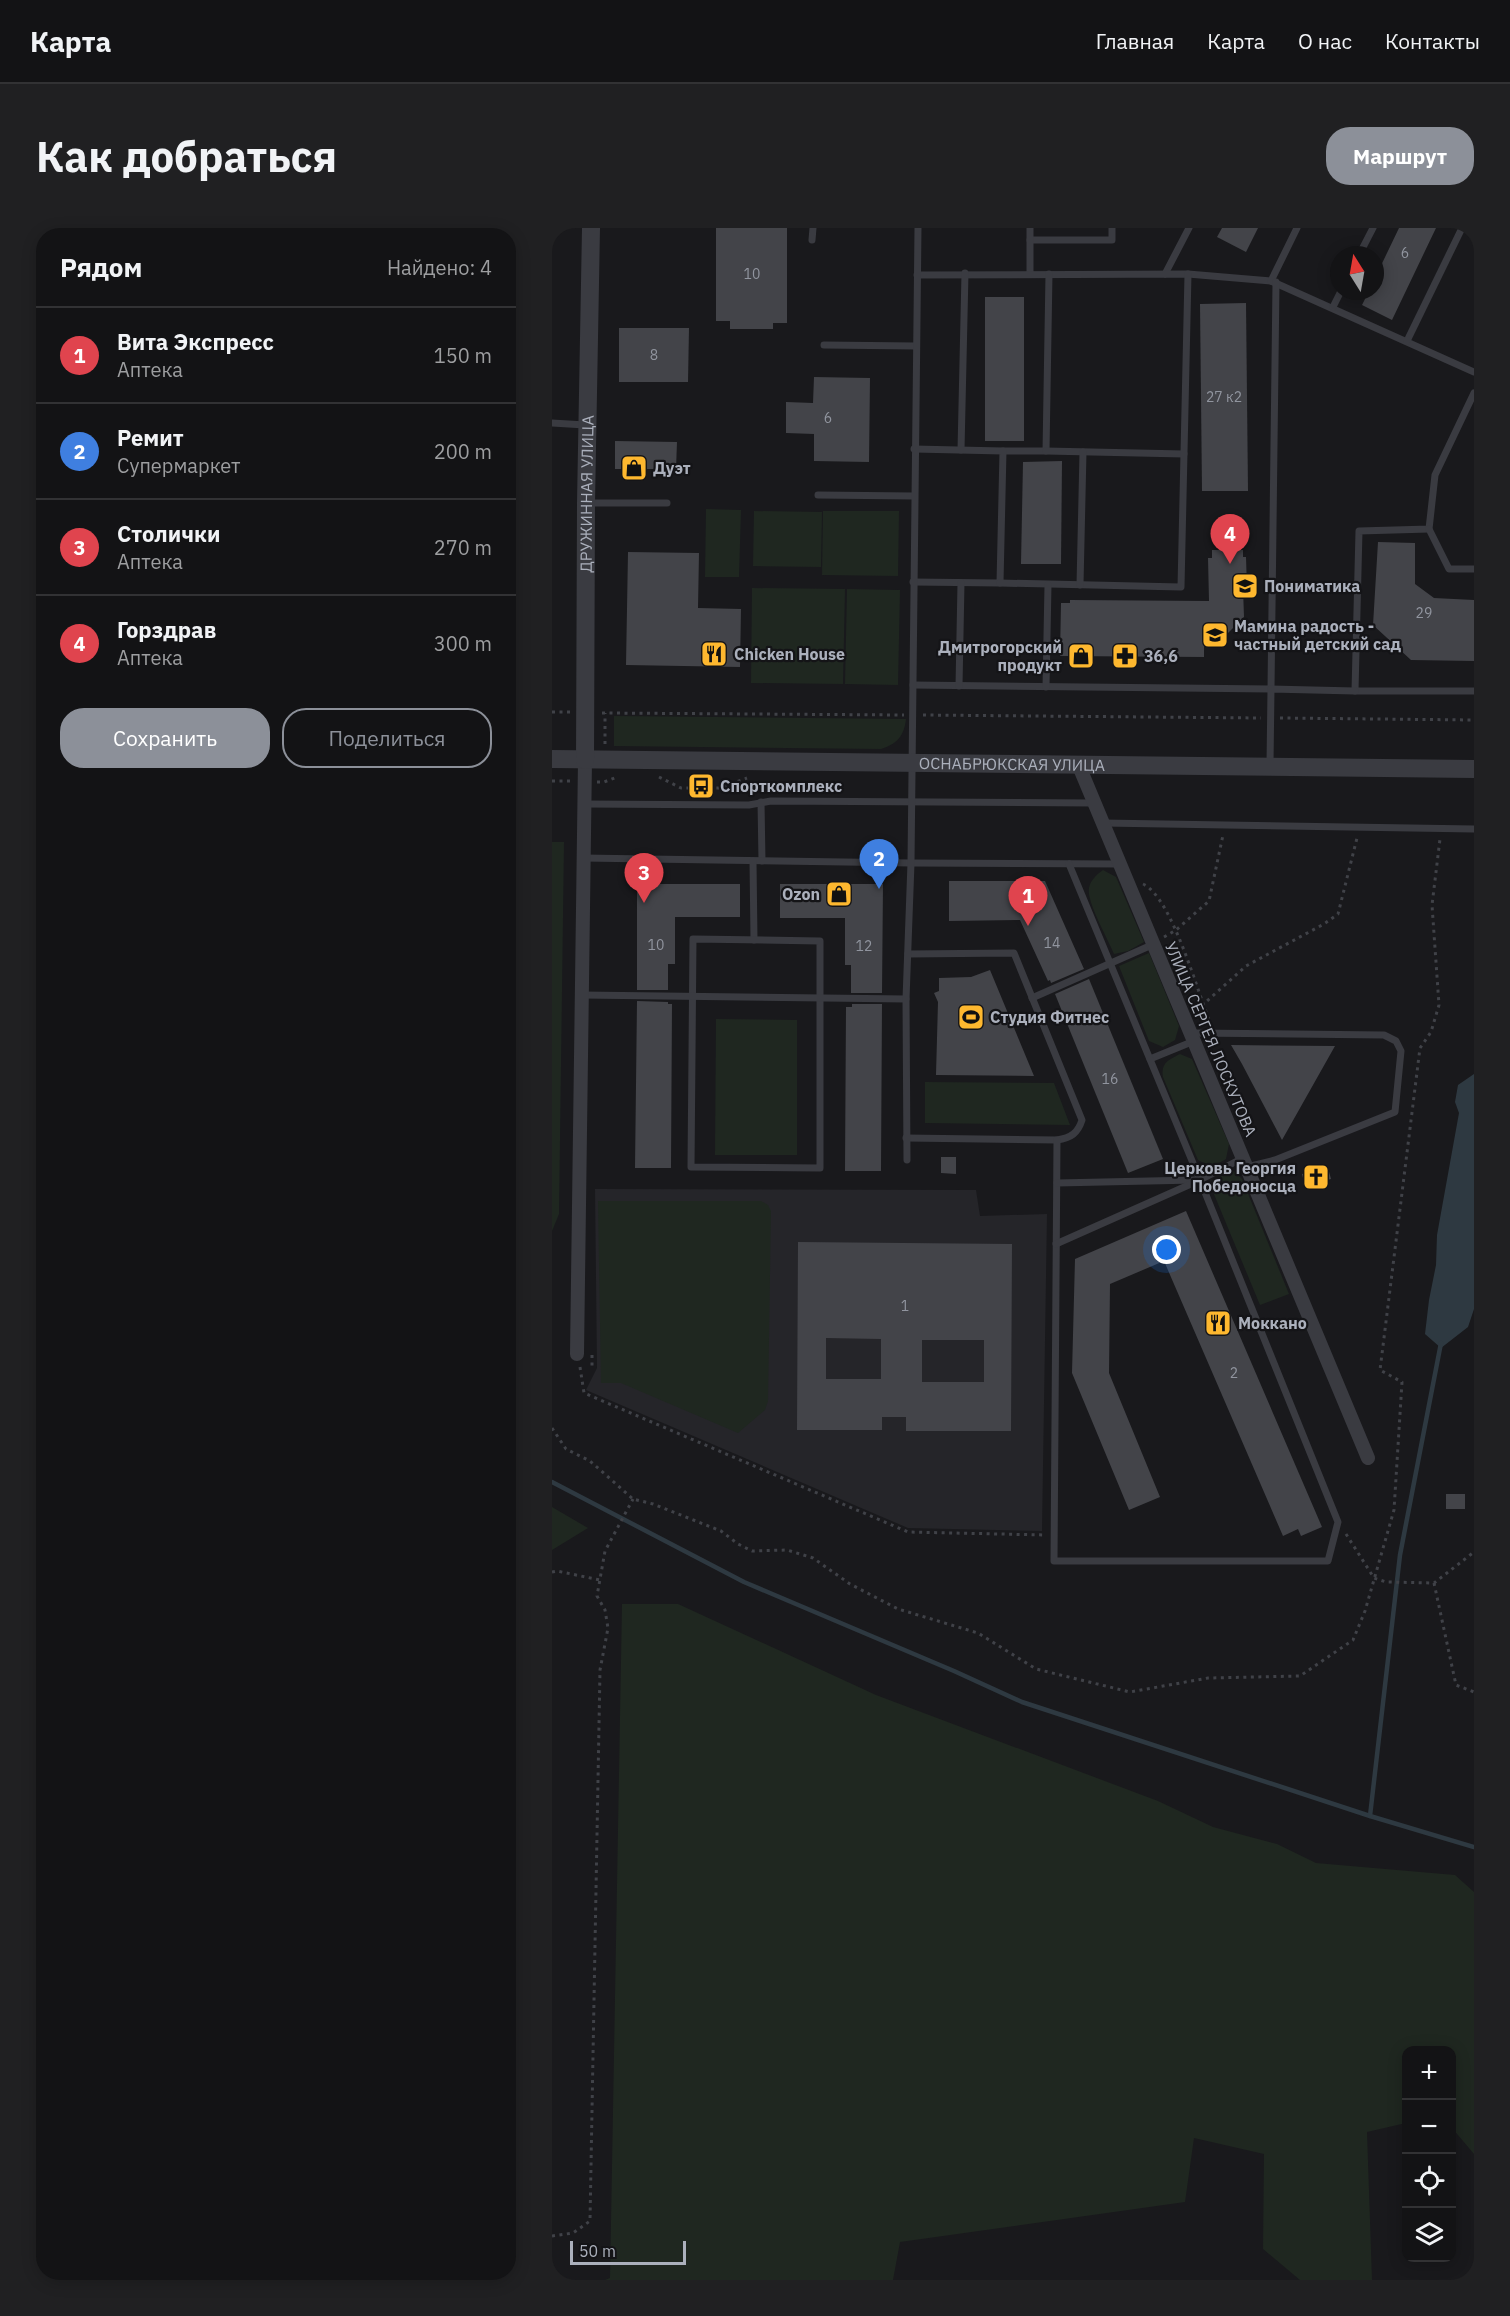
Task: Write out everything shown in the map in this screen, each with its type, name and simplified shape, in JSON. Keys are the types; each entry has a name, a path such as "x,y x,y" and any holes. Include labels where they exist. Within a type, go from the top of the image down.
{"street":[{"name":"ДРУЖИННАЯ УЛИЦА","path":"585,760 586,503 591,228"},
{"name":"ОСНАБРЮКСКАЯ УЛИЦА","path":"552,759 1474,769"},
{"path":"577,1354 585,760"},
{"name":"УЛИЦА СЕРГЕЯ ЛОСКУТОВА","path":"1079,766 1368,1458"}],"lane":[{"path":"812,240 813,228"},
{"path":"907,1160 906,999 911,863 918,228"},
{"path":"1030,228 1030,274"},
{"path":"1030,240 1112,240 1112,228"},
{"path":"1165,274 1189,228"},
{"path":"1270,767 1274,281 1297,228"},
{"path":"1364,246 1373,228"},
{"path":"1407,341 1462,228"},
{"path":"917,275 964,273 1188,274 1274,281 1474,372"},
{"path":"961,450 964,273"},
{"path":"1046,451 1049,274"},
{"path":"914,582 1181,587 1188,274"},
{"path":"1333,307 1336,300"},
{"path":"824,345 916,346"},
{"path":"1474,393 1435,475 1429,529 1449,569 1474,569"},
{"path":"552,423 588,425"},
{"path":"914,449 1184,454"},
{"path":"1000,583 1003,451"},
{"path":"1080,585 1083,452"},
{"path":"818,495 914,496"},
{"path":"586,503 667,503"},
{"path":"1355,691 1359,531 1429,529"},
{"path":"960,686 962,583"},
{"path":"1046,687 1048,585"},
{"path":"913,685 1474,691"},
{"path":"761,802 762,861"},
{"path":"584,804 1095,803"},
{"path":"1103,823 1474,829"},
{"path":"583,858 1069,864 1123,870"},
{"path":"753,861 754,940"},
{"path":"1057,1140 1054,1561 1328,1561 1338,1522 1069,864"},
{"path":"693,939 754,940 820,940 820,1168 691,1167 693,939"},
{"path":"1032,998 1154,944"},
{"path":"906,1138 1067,1139 1079,1130 1082,1120 1014,954 908,954"},
{"path":"582,995 906,999"},
{"path":"1056,1244 1245,1162 1275,1160 1395,1112 1401,1051 1396,1041 1384,1035 1190,1031 1150,1059"},
{"path":"1057,1183 1200,1180"}],"path":[{"path":"552,712 1474,720"},
{"path":"552,781 572,781"},
{"path":"1154,944 1176,930 1209,901 1225,825"},
{"path":"1190,1031 1202,1004 1246,966 1324,924 1338,914 1359,827"},
{"path":"552,1428 566,1449 590,1461 633,1500 653,1504 721,1531 752,1551 787,1550 813,1558 850,1584 898,1609 978,1633 1036,1669 1130,1692 1208,1678 1300,1676 1353,1640 1365,1611 1394,1510 1402,1382 1380,1370 1420,1048 1431,1032 1439,1005 1432,905 1441,828"},
{"path":"1123,870 1152,888 1176,930 1214,1033"},
{"path":"577,1354 585,1393 908,1532 1054,1536"},
{"path":"552,2236 573,2233 590,2221 591,2212 600,1670 608,1628 605,1610 597,1596 605,1551 633,1500"},
{"path":"1338,1522 1374,1578 1386,1582 1434,1583 1474,1552"},
{"path":"552,1572 557,1571 600,1580"},
{"path":"1434,1583 1456,1685 1474,1692"}],"shaded area":[{"path":"706,509 741,510 739,577 705,577"},
{"path":"754,511 822,512 821,567 753,566"},
{"path":"823,511 899,511 898,576 822,575"},
{"path":"752,588 845,589 843,684 751,683"},
{"path":"847,589 900,590 898,685 845,684"},
{"path":"614,716 906,719 904,730 899,738 891,745 881,749 614,746"},
{"path":"552,842 564,842 559,1214 552,1231"},
{"path":"1103,870 1116,877 1144,942 1128,951 1114,954 1091,902 1090,885"},
{"path":"1149,953 1179,1026 1175,1040 1163,1047 1149,1041 1119,966"},
{"path":"716,1019 797,1020 797,1155 715,1155"},
{"path":"1180,1054 1192,1059 1229,1144 1226,1159 1219,1163 1209,1164 1198,1160 1163,1077 1166,1062"},
{"path":"1474,1074 1474,1309 1468,1327 1441,1348 1425,1334 1429,1300 1436,1265 1437,1235 1459,1113 1455,1102 1458,1085"},
{"path":"925,1082 1054,1083 1070,1125 925,1123"},
{"path":"1234,1171 1242,1179 1289,1294 1260,1305 1211,1187 1217,1178"},
{"path":"595,1189 976,1190 980,1216 1047,1214 1042,1531 908,1528 586,1390 597,1368"},
{"path":"598,1201 761,1201 768,1205 771,1211 768,1401 765,1410 738,1433 621,1383 601,1383"},
{"path":"552,1507 588,1528 552,1550"},
{"path":"622,1604 678,1604 876,1695 1158,1801 1213,1827 1277,1844 1316,1863 1455,1875 1474,1892 1474,2154 1456,2133 1456,2046 1402,2046 1402,2124 1367,2132 1372,2280 1300,2280 1263,2249 1264,2154 1194,2138 1185,2202 900,2242 893,2280 605,2280 610,2278"}],"building":[{"path":"716,228 787,228 787,323 773,323 773,329 730,329 730,321 716,321"},
{"path":"1222,228 1258,228 1246,252 1217,237"},
{"path":"1399,228 1436,228 1392,320 1362,305 1364,300 1384,300 1384,259"},
{"path":"985,297 1024,297 1024,441 985,441"},
{"path":"1246,303 1248,491 1202,491 1200,304"},
{"path":"619,328 689,328 688,382 619,382"},
{"path":"814,377 870,378 869,462 814,461 814,434 786,433 786,402 813,403"},
{"path":"615,441 677,442 676,469 615,469"},
{"path":"1062,461 1061,564 1021,564 1023,462"},
{"path":"1378,542 1415,543 1415,584 1434,598 1474,600 1474,661 1411,660 1373,625"},
{"path":"1212,550 1243,550 1243,557 1246,557 1247,588 1243,588 1244,617 1226,635 1204,635 1204,657 1060,656 1061,603 1070,603 1070,600 1209,601 1208,558 1212,558"},
{"path":"628,552 699,553 698,608 741,609 740,667 626,665"},
{"path":"949,881 1045,881 1084,969 1051,983 1050,980 1048,981 1020,920 949,921"},
{"path":"637,884 740,884 740,917 675,917 675,964 668,964 668,990 637,990"},
{"path":"780,884 883,884 882,993 851,993 851,965 845,965 845,918 780,918"},
{"path":"990,970 1034,1076 936,1075 938,1002 934,993 939,991 939,978 971,977"},
{"path":"1089,979 1163,1159 1128,1173 1055,994"},
{"path":"637,1001 672,1004 671,1168 635,1168"},
{"path":"852,1004 882,1004 881,1171 845,1171 846,1007 852,1007"},
{"path":"1231,1045 1335,1046 1282,1140 1242,1064"},
{"path":"941,1157 956,1157 956,1174 941,1173"},
{"name":"Церковь Георгия Победоносца","path":"1328,1168 1331,1179 1305,1186 1302,1174"},
{"path":"1186,1211 1322,1527 1301,1536 1298,1529 1283,1536 1164,1261 1110,1284 1109,1373 1160,1497 1129,1510 1072,1373 1075,1259"},
{"path":"798,1242 1012,1244 1011,1431 906,1431 906,1417 882,1417 882,1430 797,1430","holes":["826,1338 881,1339 881,1379 826,1379","922,1340 984,1340 984,1382 922,1382"]},
{"path":"1446,1494 1465,1494 1465,1509 1446,1509"}],"waterway":[{"path":"1370,1816 1400,1555 1441,1343"},
{"path":"552,1482 744,1582 1022,1702 1370,1816 1474,1847"}],"place":[{"name":"Дуэт","path":"634,468"},
{"name":"Горздрав","path":"1230,564"},
{"name":"Пониматика","path":"1245,586"},
{"name":"Мамина радость - частный детский сад","path":"1215,635"},
{"name":"Chicken House","path":"714,654"},
{"name":"Дмитрогорский продукт","path":"1081,656"},
{"name":"36,6","path":"1125,656"},
{"name":"Спорткомплекс","path":"701,786"},
{"name":"Ремит","path":"879,889"},
{"name":"Ozon","path":"839,894"},
{"name":"Столички","path":"644,903"},
{"name":"Вита Экспресс","path":"1028,926"},
{"name":"Студия Фитнес","path":"971,1017"},
{"name":"Церковь Георгия Победоносца","path":"1316,1177"},
{"name":"Моккано","path":"1218,1323"}]}
